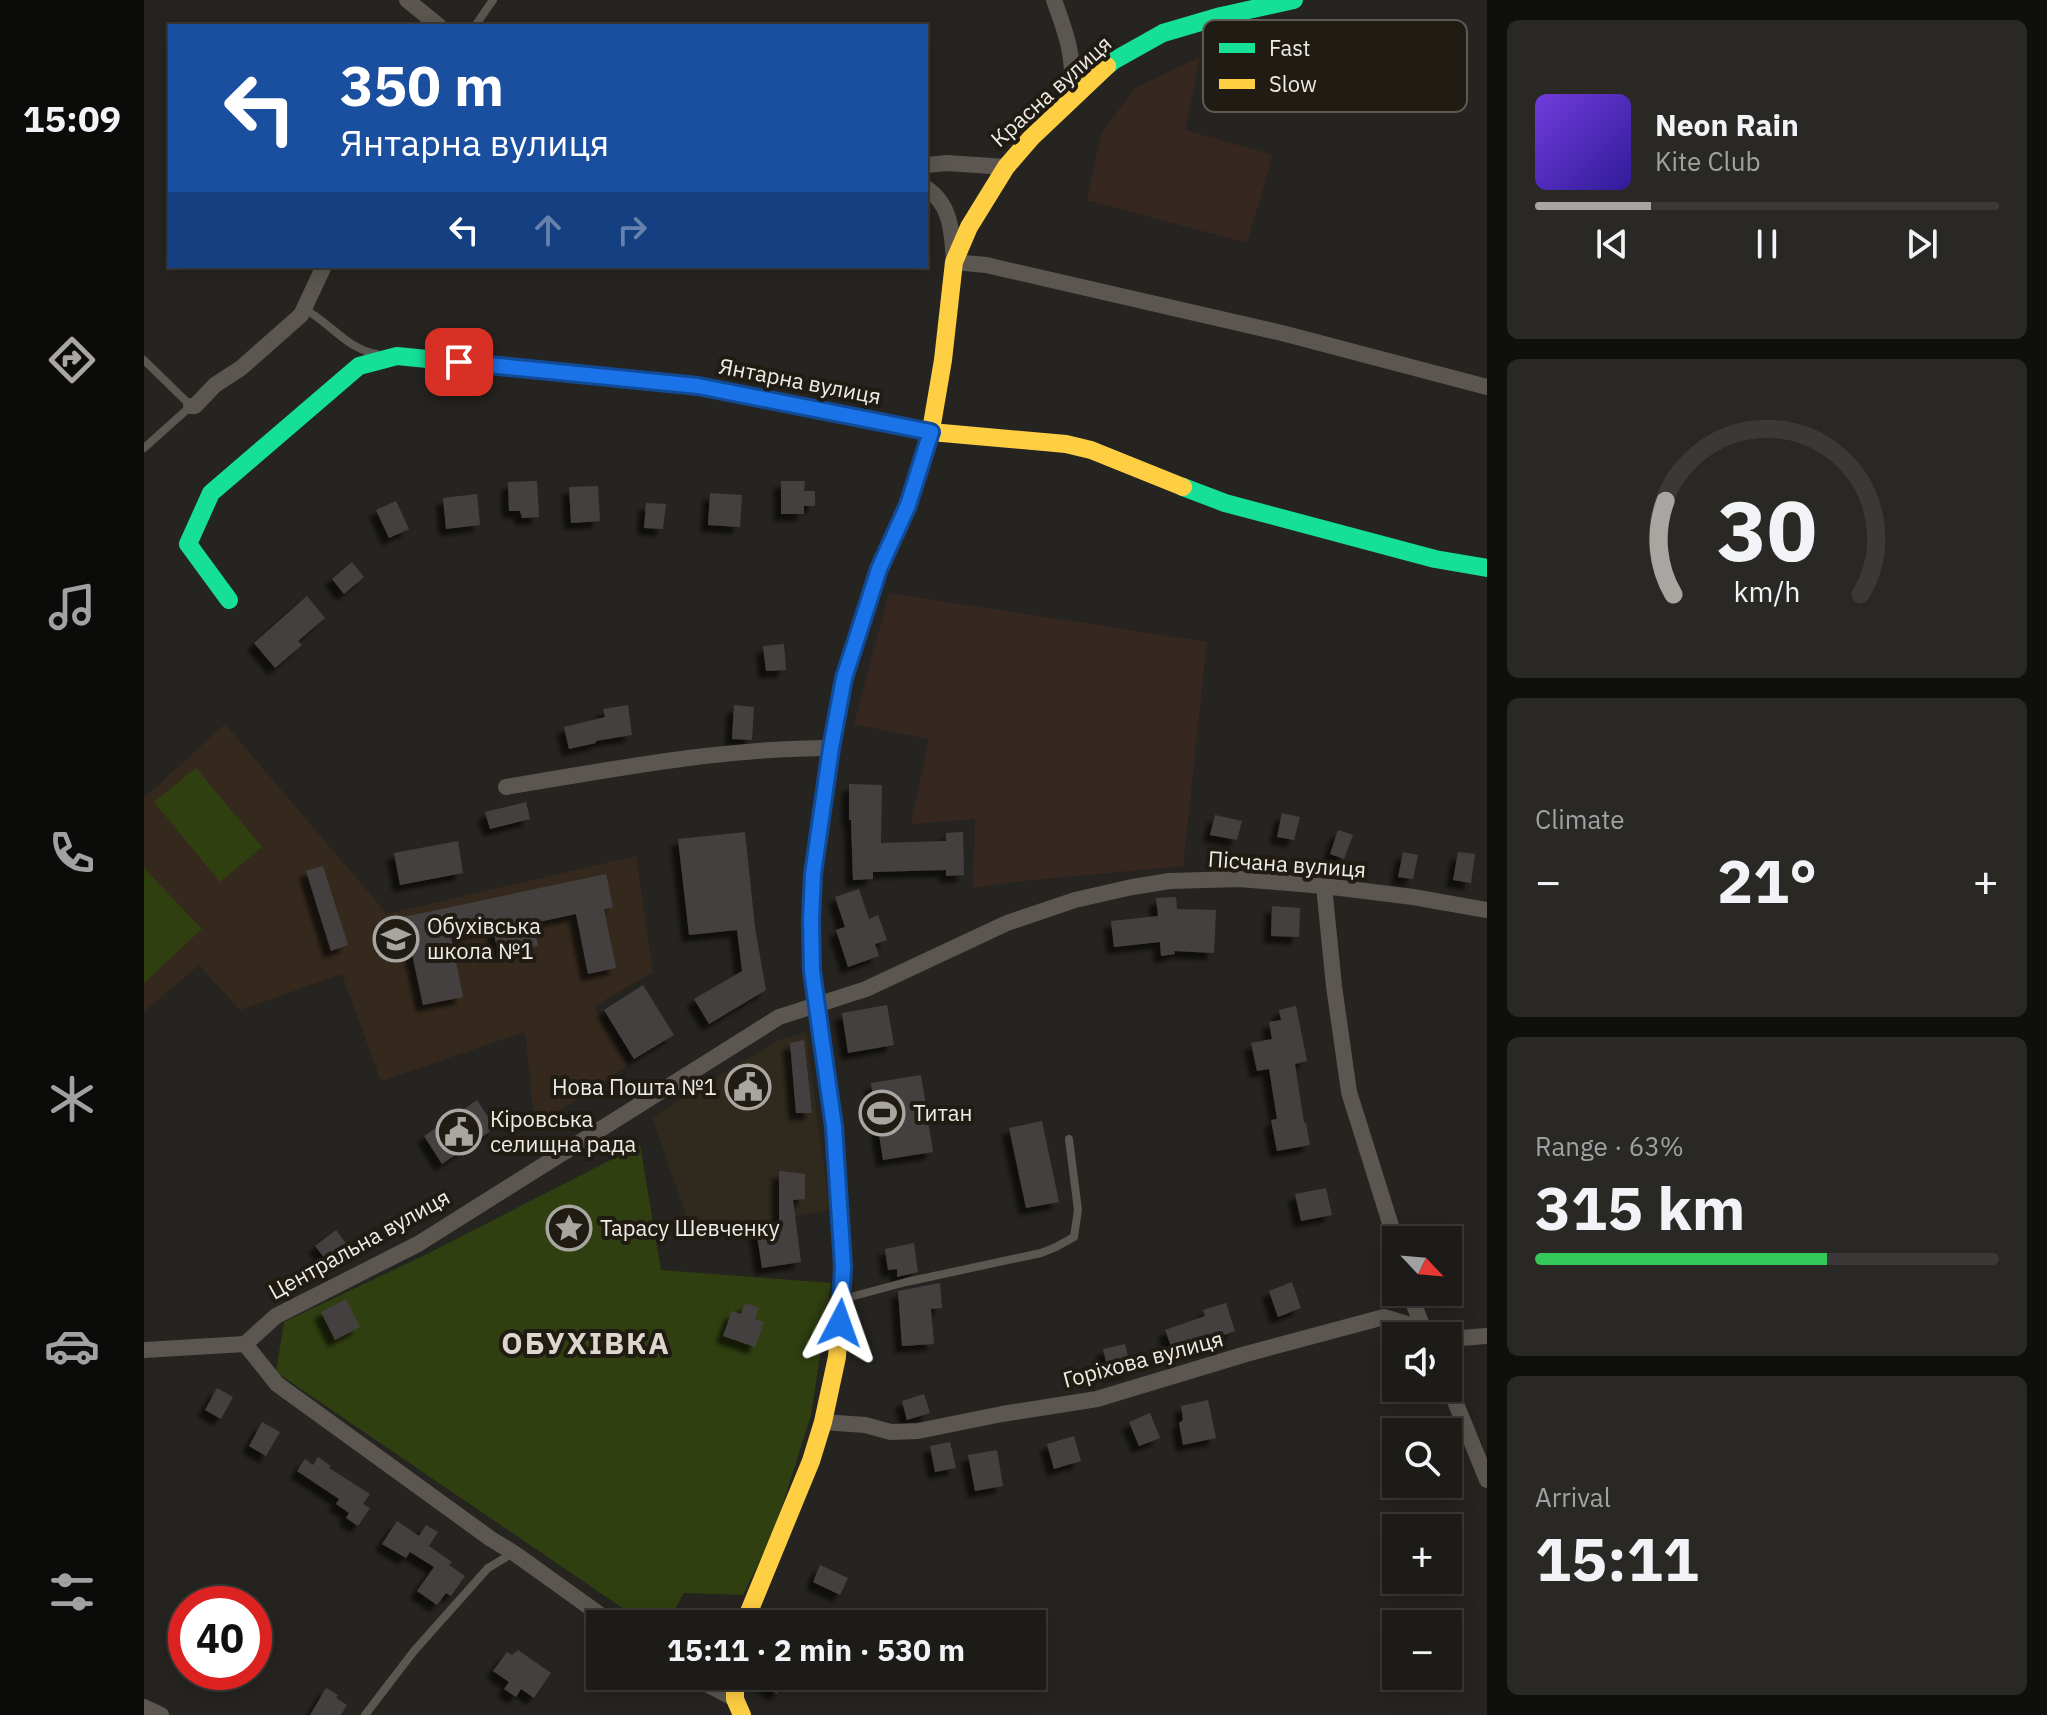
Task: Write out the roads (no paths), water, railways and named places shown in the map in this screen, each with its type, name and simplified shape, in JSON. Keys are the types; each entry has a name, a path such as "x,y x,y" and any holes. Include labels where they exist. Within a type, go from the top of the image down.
{"street":[{"path":"407,0 437,24"},
{"path":"1054,0 1074,67 1072,98"},
{"name":"Красна вулиця","path":"1207,20 1294,0"},
{"name":"Красна вулиця","path":"928,165 1006,167 1031,138 1113,61 1163,33 1203,21"},
{"path":"954,262 969,227 1006,167"},
{"path":"750,1610 811,1461 837,1357 843,1266 834,1127 812,971 813,874 844,678 879,569 908,505 931,432 954,262 952,224 935,194 928,189"},
{"path":"954,262 986,265 1282,333 1487,387"},
{"path":"191,406 195,406 215,385 241,368 301,315 323,268"},
{"name":"Янтарна вулиця","path":"229,600 188,544 211,493 359,366 397,356 698,386 931,432 1066,444 1091,450 1225,503 1435,559 1487,568"},
{"path":"506,787 689,756 780,748 831,748"},
{"name":"Пісчана вулиця","path":"818,1006 866,989 1007,923 1075,900 1170,881 1239,879 1324,886 1487,910"},
{"path":"1324,886 1349,1092 1391,1226"},
{"name":"Центральна вулиця","path":"245,1344 276,1316 418,1244 779,1017 818,1006"},
{"name":"Горіхова вулиця","path":"823,1422 865,1425 891,1432 918,1431 1097,1399 1384,1317 1397,1322"},
{"path":"1462,1338 1487,1336"},
{"path":"144,1350 245,1344 277,1384 593,1610"},
{"path":"1455,1402 1487,1480"},
{"path":"712,1690 738,1707"},
{"path":"144,1707 161,1715"}],"lane":[{"path":"476,24 493,0"},
{"path":"303,309 316,315 349,344 370,353 397,356"},
{"path":"144,360 191,406 144,448"},
{"path":"842,1299 1041,1253 1074,1237 1078,1210 1069,1139"},
{"path":"365,1715 414,1651 488,1568 514,1553"}],"place":[{"name":"Обухівська школа №1","path":"396,939"},
{"name":"Нова Пошта №1","path":"748,1087"},
{"name":"Титан","path":"882,1113"},
{"name":"Кіровська селищна рада","path":"459,1132"},
{"name":"Тарасу Шевченку","path":"569,1228"}],"district":[{"name":"ОБУХІВКА","path":"586,1344"}]}
